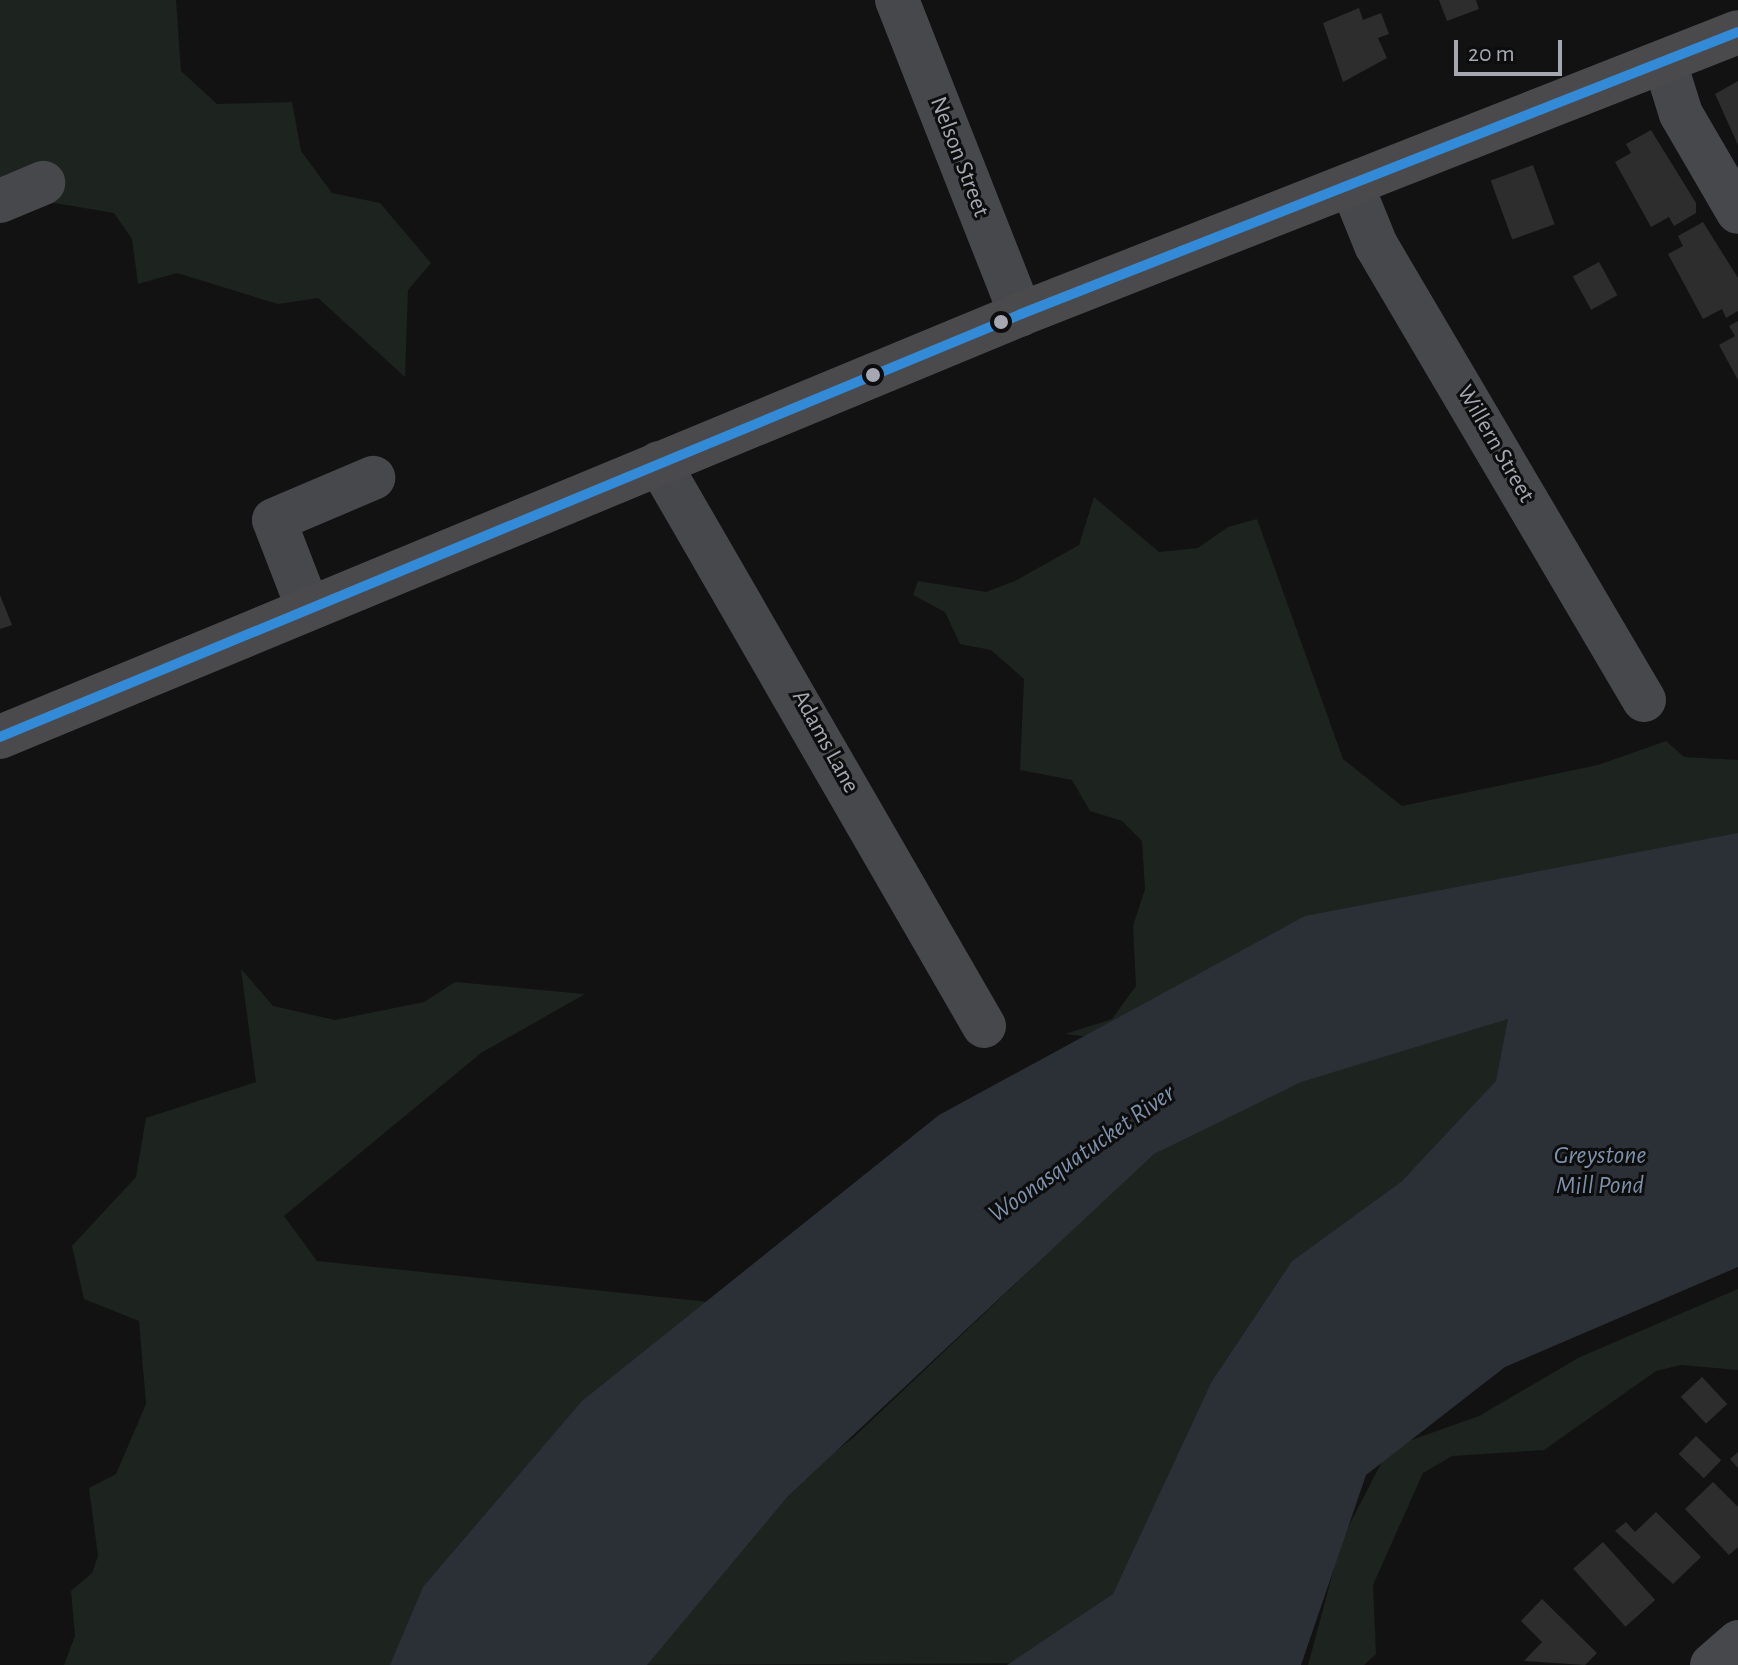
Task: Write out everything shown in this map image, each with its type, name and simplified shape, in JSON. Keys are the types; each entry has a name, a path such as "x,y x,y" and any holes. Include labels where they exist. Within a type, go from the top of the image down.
{"main road":[{"path":"0,737 1021,314 1738,32"}],"street":[{"name":"Nelson Street","path":"897,0 1021,314"},
{"path":"1665,63 1681,114 1738,212"},
{"path":"0,201 43,183"},
{"name":"Willern Street","path":"1352,186 1376,245 1644,700"},
{"name":"Adams Lane","path":"659,463 984,1026"},
{"path":"308,608 274,520 373,478"},
{"path":"1712,1665 1738,1642"}],"shaded area":[{"path":"0,0 176,0 181,71 217,104 292,102 301,151 332,193 380,203 431,263 408,290 405,377 318,298 278,304 177,273 138,284 132,239 114,213 24,198 0,204"},
{"path":"1094,497 1159,552 1198,548 1228,527 1257,519 1343,759 1402,806 1598,765 1666,741 1684,757 1738,760 1738,836 1122,1041 1065,1034 1112,1019 1136,986 1133,926 1145,889 1142,841 1122,821 1090,811 1072,780 1020,770 1024,679 991,650 960,644 945,612 913,595 918,581 986,592 1015,581 1079,545"},
{"path":"241,969 273,1006 335,1020 424,1002 455,982 585,994 481,1053 284,1216 317,1261 767,1308 394,1665 64,1665 75,1636 71,1591 92,1573 98,1556 89,1488 116,1474 146,1404 139,1321 84,1299 72,1246 136,1177 146,1118 256,1082"},
{"path":"1510,1004 1506,1074 1402,1181 1292,1261 1214,1378 1187,1536 1068,1663 603,1665 725,1534 853,1438 1030,1270 1069,1218 1139,1162 1320,1065"},
{"path":"1738,1289 1738,1370 1681,1365 1656,1371 1544,1450 1452,1456 1423,1473 1373,1585 1376,1654 1364,1665 1308,1665 1342,1539 1389,1448 1479,1416 1580,1357"}],"water":[{"name":"Greystone Mill Pond","path":"1738,833 1738,1267 1505,1367 1366,1475 1301,1665 1007,1665 1113,1594 1212,1381 1292,1261 1402,1181 1496,1081 1508,1019 1301,1082 1154,1154 788,1496 647,1665 390,1665 423,1587 582,1401 939,1115 1305,916"}],"building":[{"path":"1439,0 1476,0 1479,9 1447,21"},
{"path":"1359,8 1363,20 1381,13 1389,34 1378,38 1387,58 1343,82 1323,23"},
{"path":"1738,81 1738,145 1715,94"},
{"path":"1651,130 1696,203 1696,213 1674,226 1669,217 1651,227 1615,162 1631,153 1626,144"},
{"path":"1533,165 1555,224 1512,240 1491,180"},
{"path":"1703,222 1738,278 1738,311 1726,318 1722,309 1703,319 1668,254 1683,246 1678,236"},
{"path":"1599,262 1617,295 1591,310 1573,277"},
{"path":"1738,321 1738,380 1719,345 1735,336 1729,326"},
{"path":"0,595 12,625 0,629"},
{"path":"1702,1377 1727,1404 1706,1424 1681,1397"},
{"path":"1696,1436 1721,1460 1704,1478 1679,1454"},
{"path":"1738,1452 1738,1468 1730,1459"},
{"path":"1713,1482 1738,1507 1738,1547 1729,1555 1685,1509"},
{"path":"1656,1512 1701,1557 1673,1584 1615,1531 1626,1522 1635,1532"},
{"path":"1603,1542 1655,1600 1625,1627 1573,1569"},
{"path":"1542,1599 1597,1653 1585,1665 1524,1661 1542,1642 1521,1621"}],"transit line":[{"path":"0,737 1021,314 1738,32"}],"water label":[{"name":"Woonasquatucket River","path":"1082,1154"}]}
